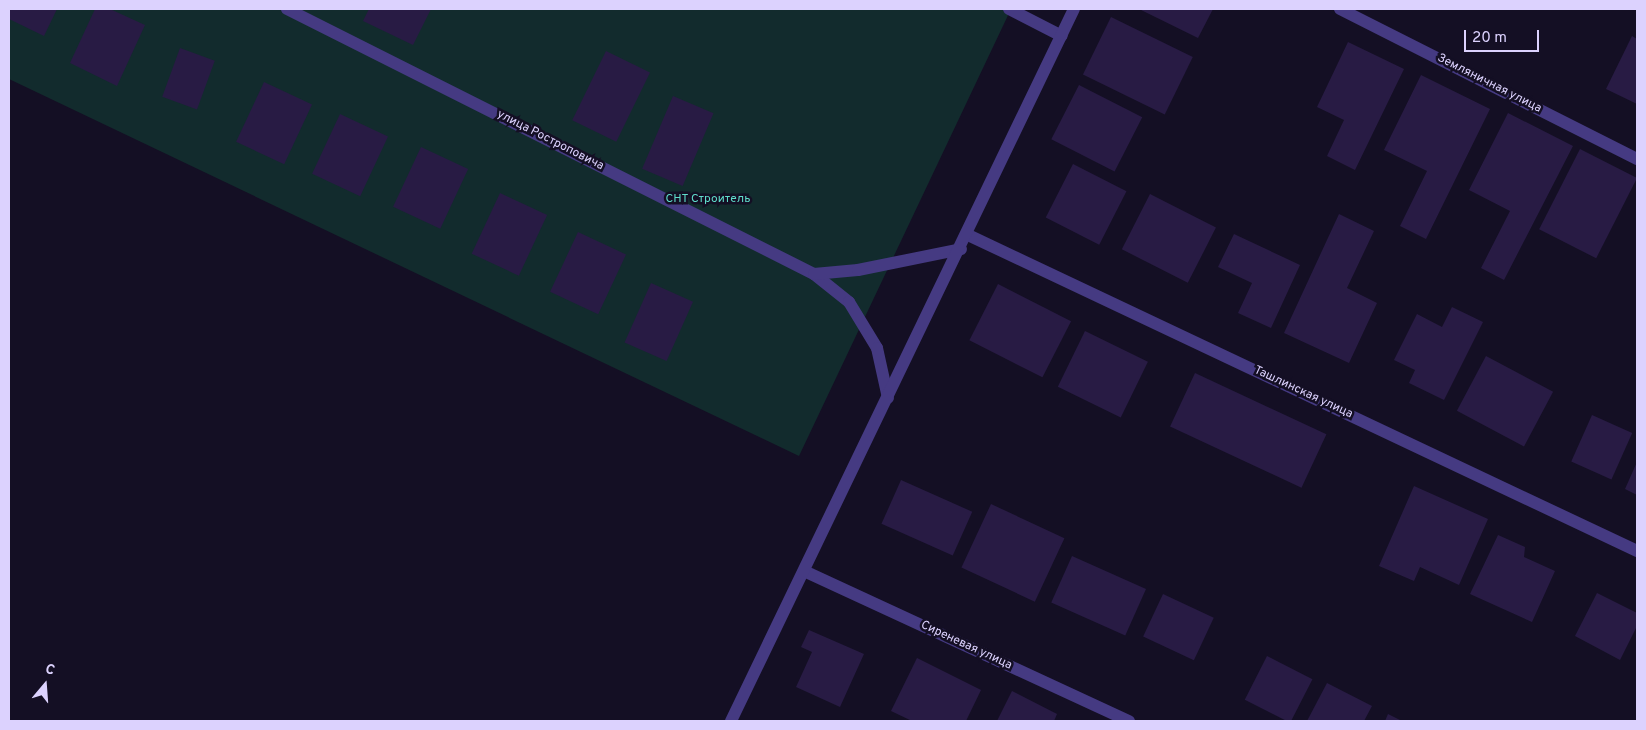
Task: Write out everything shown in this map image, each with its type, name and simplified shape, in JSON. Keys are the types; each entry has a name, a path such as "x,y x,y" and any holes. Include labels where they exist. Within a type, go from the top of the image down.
{"street":[{"name":"улица Ростроповича","path":"287,9 814,274 848,302 877,348 888,398"},
{"path":"1009,9 1062,36"},
{"path":"731,721 968,235 1074,9"},
{"name":"Земляничная улица","path":"1340,9 1637,159"},
{"name":"Ташлинская улица","path":"968,235 1637,551"},
{"path":"814,274 858,270 961,249"},
{"name":"Сиреневая улица","path":"804,571 1129,721"}],"green space":[{"name":"СНТ Строитель","path":"9,9 1011,9 799,456 9,79"}],"building":[{"path":"9,9 57,9 44,36 9,19"},
{"path":"95,9 110,9 145,25 117,86 70,63"},
{"path":"369,9 431,9 413,45 363,21"},
{"path":"1139,9 1213,9 1198,38"},
{"path":"1111,17 1193,57 1165,114 1083,75"},
{"path":"1632,36 1637,39 1637,104 1606,89"},
{"path":"1348,42 1404,69 1355,170 1327,156 1344,120 1317,107"},
{"path":"180,48 215,61 197,110 162,97"},
{"path":"606,51 650,72 616,142 572,120"},
{"path":"1421,75 1490,109 1426,239 1400,226 1427,171 1384,150"},
{"path":"264,82 312,104 284,164 236,142"},
{"path":"1079,85 1142,117 1115,172 1051,139"},
{"path":"673,96 714,113 683,186 642,169"},
{"path":"1508,113 1573,146 1504,280 1481,268 1510,211 1469,190"},
{"path":"340,114 388,136 360,196 312,174"},
{"path":"421,147 468,169 440,229 393,207"},
{"path":"1580,149 1637,178 1596,258 1539,229"},
{"path":"1073,164 1126,191 1099,245 1046,217"},
{"path":"500,193 547,215 519,276 472,254"},
{"path":"1150,194 1216,228 1188,283 1122,249"},
{"path":"1339,214 1374,231 1347,288 1377,303 1349,363 1284,333"},
{"path":"578,232 626,254 598,314 550,292"},
{"path":"1234,234 1300,265 1271,328 1238,313 1252,283 1218,267"},
{"path":"651,283 693,302 667,361 625,342"},
{"path":"998,284 1071,321 1042,377 969,340"},
{"path":"1452,307 1483,322 1444,400 1409,383 1415,370 1394,360 1417,314 1442,327"},
{"path":"1085,331 1148,362 1121,417 1058,387"},
{"path":"1486,356 1553,392 1524,446 1457,411"},
{"path":"1195,373 1326,434 1301,488 1170,426"},
{"path":"1592,415 1632,433 1611,479 1571,462"},
{"path":"1637,462 1637,495 1625,489"},
{"path":"901,480 972,512 953,556 881,524"},
{"path":"1414,486 1488,519 1459,585 1420,567 1414,581 1379,566"},
{"path":"991,504 1064,538 1035,602 961,567"},
{"path":"1498,535 1525,547 1524,557 1555,571 1532,622 1470,594"},
{"path":"1072,556 1146,589 1125,636 1051,603"},
{"path":"1597,593 1637,613 1637,626 1620,660 1575,636"},
{"path":"1163,594 1214,618 1194,660 1143,637"},
{"path":"809,630 864,654 840,707 796,687 812,652 801,647"},
{"path":"1267,656 1312,679 1291,721 1287,721 1245,700"},
{"path":"917,658 981,690 966,721 912,721 891,711"},
{"path":"1327,683 1372,706 1364,721 1307,721"},
{"path":"1012,691 1057,714 1054,721 997,721"},
{"path":"1388,714 1402,721 1385,721"}]}
